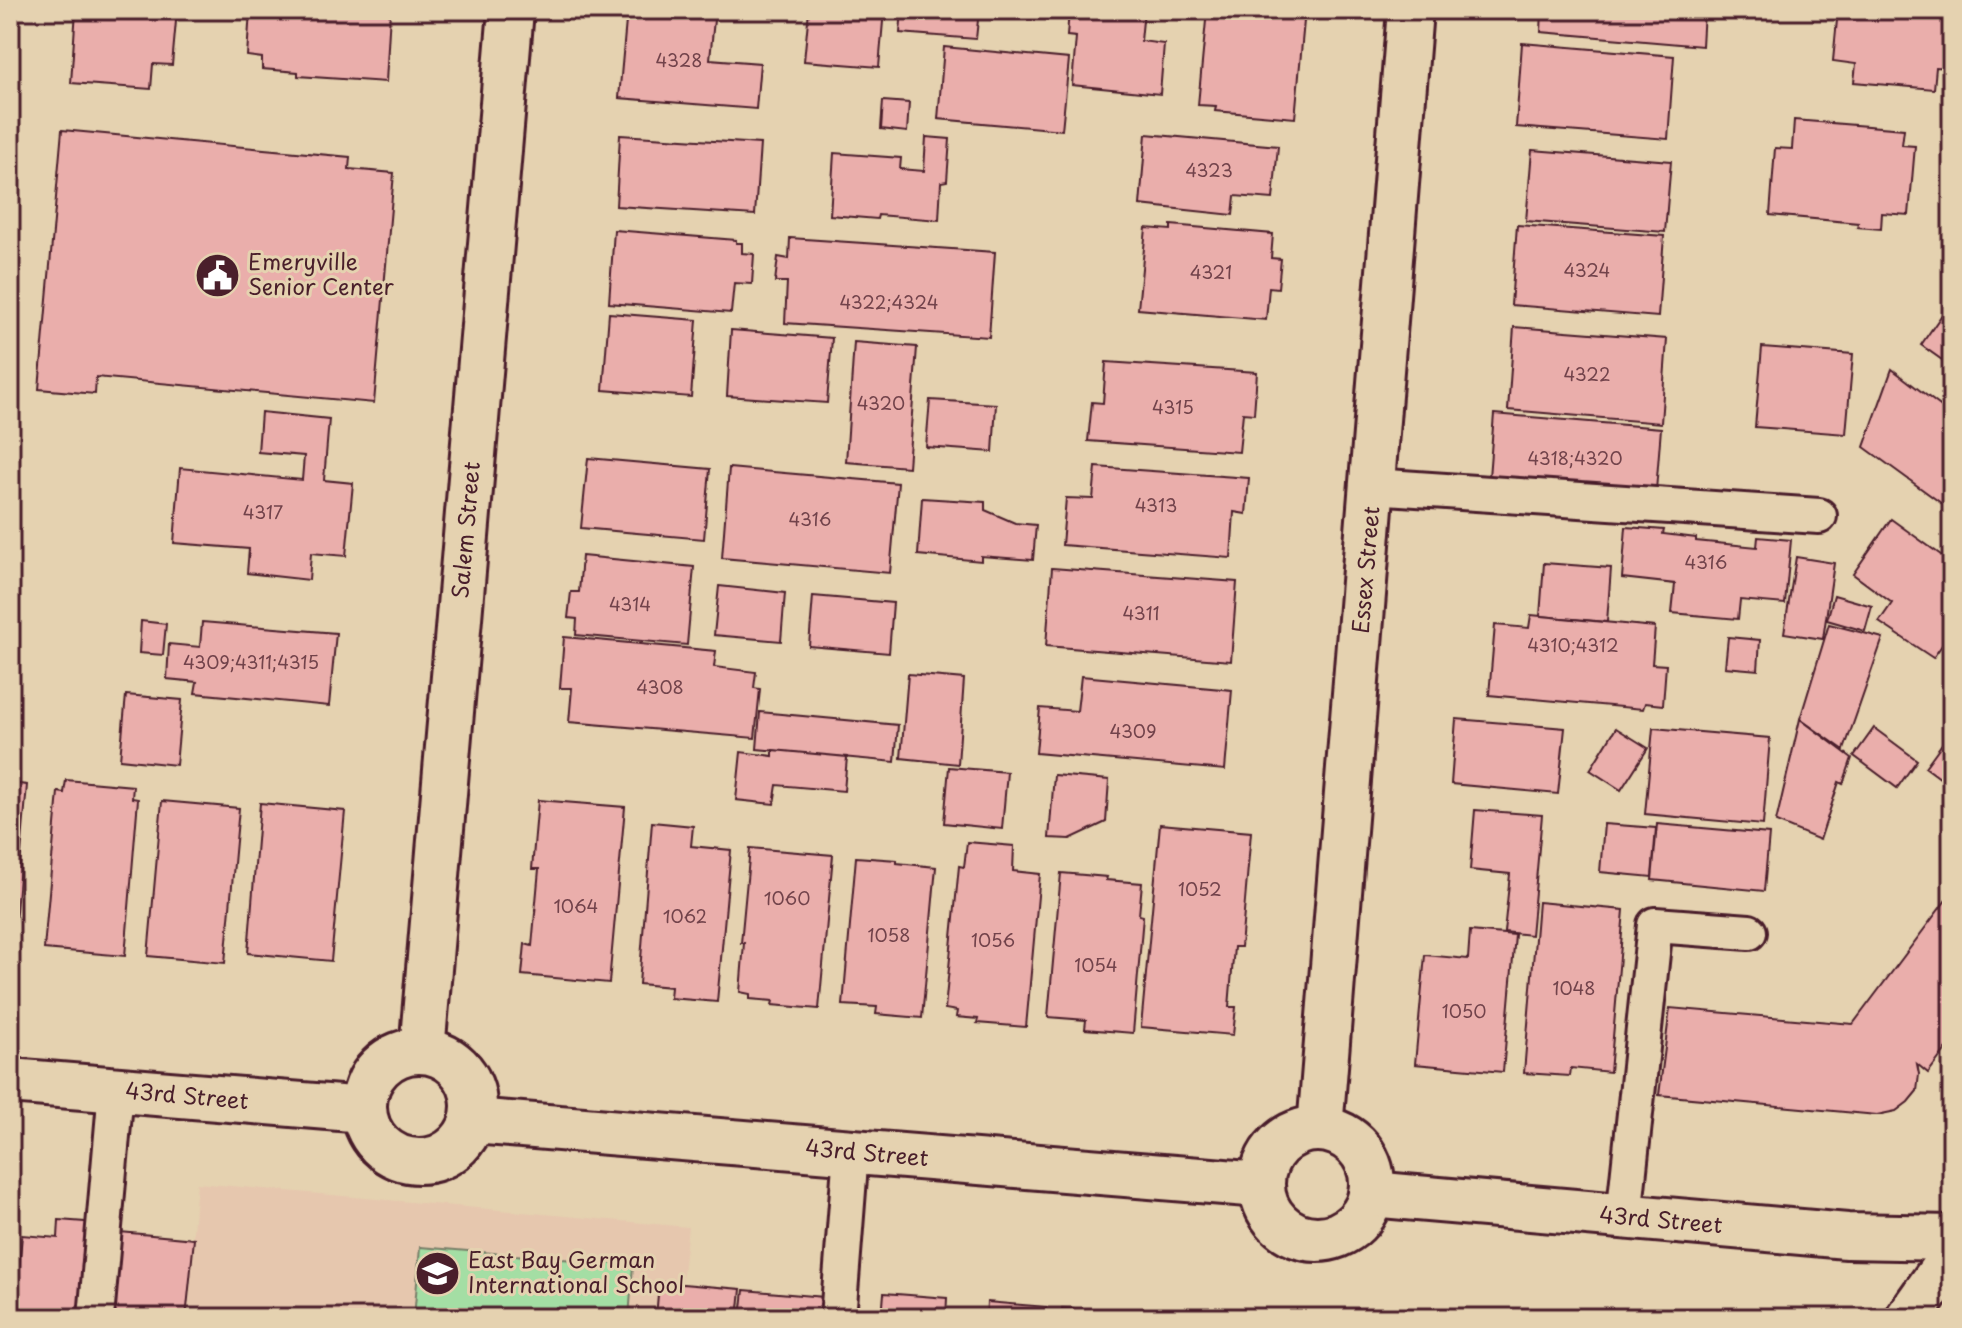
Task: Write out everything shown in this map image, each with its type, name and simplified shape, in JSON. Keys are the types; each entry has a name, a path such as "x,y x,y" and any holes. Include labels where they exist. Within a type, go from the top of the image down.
{"street":[{"name":"Salem Street","path":"422,1051 511,10"},
{"name":"Essex Street","path":"1320,1129 1410,10"},
{"path":"422,1051 438,1054 464,1073 475,1105 473,1121 457,1147 429,1161 413,1161 398,1158 375,1139 367,1125 365,1092 373,1074 386,1061 403,1053 422,1051"},
{"name":"43rd Street","path":"10,1081 364,1110"},
{"name":"43rd Street","path":"473,1121 1261,1185"},
{"path":"1320,1129 1335,1132 1360,1151 1372,1180 1371,1194 1356,1223 1343,1233 1312,1239 1282,1227 1264,1201 1261,1185 1264,1167 1273,1151 1294,1135 1320,1129"},
{"name":"43rd Street","path":"1371,1194 1847,1236 1952,1238"},
{"path":"1908,1318 1952,1256"}],"lane":[{"path":"1372,486 1819,516"},
{"path":"1624,1217 1655,925 1749,932"},
{"path":"96,1318 116,1090"},
{"path":"838,1318 851,1152"}],"shaded area":[{"name":"East Bay German International School","path":"197,1183 688,1227 678,1318 186,1318"}],"green space":[{"path":"420,1247 633,1265 629,1318 414,1318"}],"building":[{"path":"76,10 177,10 172,65 153,64 151,89 71,83"},
{"path":"250,10 390,12 386,82 298,76 298,72 262,69 262,58 247,56"},
{"path":"627,10 715,10 710,59 760,63 756,109 619,98"},
{"path":"809,10 884,10 879,67 804,61"},
{"path":"902,10 979,10 976,39 900,33"},
{"path":"1069,10 1144,10 1141,41 1164,44 1160,94 1072,85 1076,37 1067,36"},
{"path":"1207,10 1305,10 1295,118 1215,111 1216,106 1198,105"},
{"path":"1542,10 1704,10 1702,46 1541,32"},
{"path":"1838,10 1952,10 1952,68 1936,67 1934,89 1854,82 1856,64 1833,61"},
{"path":"1522,43 1674,56 1668,139 1516,127"},
{"path":"944,47 1069,59 1062,130 938,119"},
{"path":"883,101 909,103 907,132 881,129"},
{"path":"1794,120 1904,129 1902,145 1915,146 1909,215 1882,213 1881,229 1857,227 1858,223 1770,215 1775,148 1792,149"},
{"name":"Emeryville Senior Center","path":"62,130 350,157 349,169 394,173 374,403 96,377 95,394 39,389"},
{"path":"1146,134 1278,146 1273,199 1235,196 1233,215 1140,205"},
{"path":"620,135 760,144 755,215 616,206"},
{"path":"926,137 950,139 947,181 941,182 939,220 830,215 834,153 901,158 900,169 924,171"},
{"path":"1532,150 1671,161 1665,232 1526,221"},
{"path":"1171,225 1273,234 1271,258 1281,259 1278,288 1269,287 1266,320 1138,309 1146,228 1171,230"},
{"path":"1517,225 1664,236 1658,317 1511,305"},
{"path":"614,230 736,240 736,243 742,243 742,253 754,254 752,284 734,283 731,313 609,303"},
{"path":"790,238 995,252 989,337 785,323 787,282 775,282 778,257 789,259"},
{"path":"1952,300 1952,367 1921,345"},
{"path":"609,313 697,320 691,397 603,390"},
{"path":"1514,327 1667,339 1661,423 1508,410"},
{"path":"731,330 832,338 827,403 727,396"},
{"path":"854,342 917,347 908,467 846,462"},
{"path":"1762,347 1853,354 1846,434 1755,427"},
{"path":"1106,362 1257,372 1254,414 1243,413 1239,452 1088,441 1092,402 1103,403"},
{"path":"1892,369 1952,415 1952,511 1864,447"},
{"path":"930,400 996,404 993,452 926,447"},
{"path":"261,412 329,419 324,480 353,483 346,556 311,553 309,580 247,573 249,549 174,543 180,468 302,480 304,456 258,452"},
{"path":"1494,414 1661,428 1655,503 1488,490"},
{"path":"588,458 710,469 704,539 581,528"},
{"path":"1096,467 1249,478 1246,514 1234,512 1231,558 1062,545 1066,498 1093,499"},
{"path":"729,468 898,483 890,573 722,558"},
{"path":"922,498 985,502 985,510 1015,523 1036,525 1033,560 981,556 981,561 918,555"},
{"path":"1891,519 1952,563 1952,631 1933,658 1879,622 1892,603 1853,574"},
{"path":"1626,527 1664,530 1663,534 1696,538 1696,541 1757,547 1758,537 1791,540 1785,604 1740,600 1738,619 1672,613 1675,584 1622,578"},
{"path":"582,556 694,567 687,645 576,635 577,619 568,618 571,592 579,592"},
{"path":"1796,557 1834,563 1823,639 1784,633"},
{"path":"1544,563 1611,568 1607,622 1540,616"},
{"path":"1052,568 1237,582 1231,661 1046,646"},
{"path":"719,586 785,593 781,641 714,635"},
{"path":"1834,595 1872,606 1865,631 1827,620"},
{"path":"813,596 893,603 889,653 809,646"},
{"path":"1531,615 1655,627 1652,664 1666,665 1663,705 1645,703 1643,709 1489,695 1495,625 1529,628"},
{"path":"141,621 166,624 163,655 139,653"},
{"path":"202,622 336,633 329,706 195,693 197,682 167,679 169,644 200,647"},
{"path":"1829,624 1883,638 1844,750 1800,719"},
{"path":"564,637 716,651 714,667 756,672 754,688 760,689 755,738 569,722 572,688 560,688"},
{"path":"1728,637 1760,640 1758,670 1725,667"},
{"path":"908,674 964,679 958,764 901,758"},
{"path":"1081,676 1232,690 1225,770 1036,753 1040,708 1077,711"},
{"path":"126,695 182,700 176,765 120,759"},
{"path":"760,712 898,725 895,762 757,749"},
{"path":"1456,719 1565,728 1558,794 1451,784"},
{"path":"1800,719 1852,758 1843,784 1839,782 1820,840 1776,822"},
{"path":"1616,728 1648,748 1621,790 1590,770"},
{"path":"1653,728 1770,738 1763,825 1645,814"},
{"path":"1874,728 1917,760 1897,788 1854,756"},
{"path":"1952,730 1952,787 1925,767"},
{"path":"773,750 847,757 844,791 777,785 774,804 736,800 741,752 773,756"},
{"path":"949,767 1007,772 1002,829 944,823"},
{"path":"1054,775 1109,780 1106,822 1070,839 1049,838"},
{"path":"66,780 133,786 132,798 138,799 125,956 44,949 58,792 64,793"},
{"path":"10,783 27,785 14,935 10,935"},
{"path":"538,800 625,807 609,983 522,975 525,944 532,946 539,869 532,869"},
{"path":"162,801 239,808 225,963 148,956"},
{"path":"260,803 345,811 331,961 248,953"},
{"path":"1475,810 1542,815 1531,935 1504,932 1510,874 1470,870"},
{"path":"652,822 693,826 691,846 731,850 717,1002 670,998 671,987 639,984"},
{"path":"1160,824 1251,832 1241,947 1234,947 1229,1007 1236,1007 1233,1035 1141,1027"},
{"path":"1604,824 1656,828 1652,877 1600,872"},
{"path":"1657,824 1769,834 1764,891 1652,880"},
{"path":"967,842 1014,846 1013,871 1040,874 1026,1027 977,1023 978,1019 956,1017 957,1011 945,1009 959,866 964,867"},
{"path":"750,848 833,855 819,1009 772,1005 773,1001 750,999 750,994 740,992"},
{"path":"856,857 936,867 922,1018 876,1014 877,1007 843,1005"},
{"path":"1061,873 1142,883 1139,915 1143,916 1133,1033 1085,1029 1086,1020 1048,1017"},
{"path":"1952,892 1952,1041 1928,1073 1917,1064 1917,1091 1896,1111 1877,1115 1659,1095 1670,1008 1853,1024"},
{"path":"1538,902 1624,910 1610,1072 1571,1068 1570,1076 1524,1073"},
{"path":"1470,931 1515,935 1503,1072 1415,1064 1425,955 1468,959"},
{"path":"59,1220 98,1223 89,1318 14,1318 22,1235 58,1238"},
{"path":"120,1232 194,1239 186,1318 112,1318"},
{"path":"659,1282 741,1289 738,1318 656,1318"},
{"path":"744,1290 824,1297 822,1318 741,1318"},
{"path":"884,1293 947,1298 946,1318 882,1318"},
{"path":"987,1302 1046,1307 1045,1318 986,1318"},
{"path":"1062,1308 1128,1313 1127,1318 1061,1318"}],"place":[{"name":"Emeryville Senior Center","path":"217,275"},
{"name":"East Bay German International School","path":"437,1273"}]}
